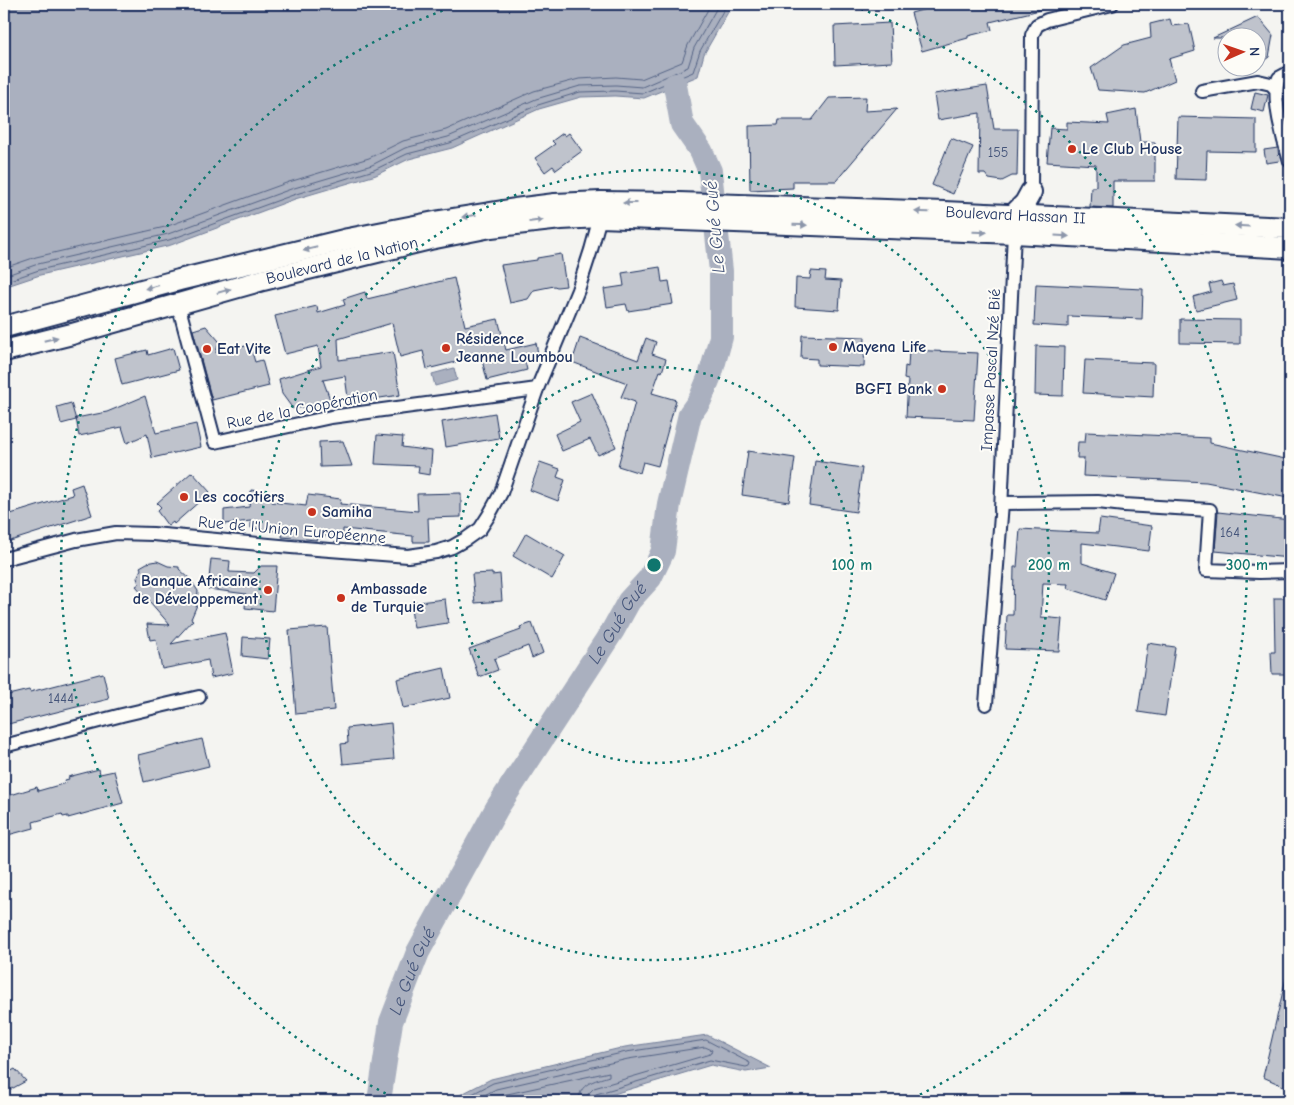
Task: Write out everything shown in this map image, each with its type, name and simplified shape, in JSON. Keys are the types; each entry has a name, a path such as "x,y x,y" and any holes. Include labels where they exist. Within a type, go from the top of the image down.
{"main road":[{"path":"1032,192 1040,209 1047,217"},
{"path":"1013,224 1032,192"},
{"name":"Boulevard de la Nation","path":"4,326 179,280 348,240 440,221 515,209 571,203 742,205"},
{"name":"Boulevard Hassan II","path":"742,205 1013,224 1290,248"},
{"name":"Boulevard Hassan II","path":"689,221 1013,224 1047,217 1290,228"},
{"name":"Boulevard de la Nation","path":"4,351 72,334 263,280 452,234 545,220 600,218 689,221"}],"street":[{"path":"1032,192 1032,35 1038,25 1047,20 1112,4"},
{"path":"1290,72 1279,78 1276,89 1282,133 1290,161"},
{"path":"1202,90 1258,81 1271,84 1276,89"},
{"name":"Rue de l'Union Européenne","path":"4,559 76,540 116,533 153,534 291,548 408,556 436,552 452,547 466,539 480,529 501,493 537,388 578,290 592,250 600,218"},
{"name":"Impasse Pascal Nzé Bié","path":"986,704 1002,506 1013,224"},
{"name":"Rue de la Coopération","path":"178,304 215,442 331,418 537,388"},
{"path":"1002,506 1098,502 1210,510 1206,570 1290,571"},
{"path":"4,746 199,697"}],"water":[{"path":"4,4 734,4 704,54 698,76 644,98 615,96 581,97 539,109 452,148 409,159 376,175 295,199 171,245 40,275 4,287"},
{"path":"454,368 457,380 435,386 432,374"},
{"path":"707,1035 771,1068 746,1072 711,1065 590,1101 448,1101 491,1079 625,1047"}],"building":[{"path":"945,4 1048,4 1048,8 990,22 992,30 922,51 911,13"},
{"path":"1258,17 1273,35 1269,57 1266,59 1266,28 1234,28"},
{"path":"1170,19 1172,26 1189,24 1195,51 1169,59 1175,80 1145,93 1098,90 1091,68 1124,45 1151,38 1150,24"},
{"path":"890,23 892,62 835,65 834,26"},
{"path":"987,86 994,129 1018,129 1017,176 1012,176 1002,181 989,179 985,174 979,174 980,113 938,120 934,94"},
{"path":"1255,92 1268,95 1264,112 1251,109"},
{"path":"866,97 865,111 897,109 836,181 793,181 793,188 750,190 749,126 778,125 779,120 812,120 829,98"},
{"path":"1136,109 1140,142 1155,142 1155,181 1113,181 1113,208 1090,207 1091,187 1096,187 1096,165 1047,162 1050,128 1067,129 1067,122 1109,124 1107,115"},
{"path":"1178,117 1256,119 1256,152 1207,151 1206,180 1176,179"},
{"path":"563,133 565,136 569,133 582,151 556,170 553,166 545,172 535,158 555,144 552,141"},
{"path":"951,138 973,147 953,194 932,185"},
{"path":"1278,148 1279,161 1266,163 1264,150"},
{"path":"561,254 566,286 534,290 528,299 510,303 501,265 537,260 537,258"},
{"path":"660,267 662,282 669,281 673,304 628,311 626,304 607,307 604,289 624,286 622,273"},
{"path":"811,271 826,272 825,280 841,281 839,310 795,307 796,278 810,279"},
{"path":"454,278 465,326 498,319 506,350 536,343 538,354 524,357 527,370 487,380 481,356 427,369 423,351 400,357 392,323 338,339 339,360 393,352 400,395 360,401 361,404 349,405 345,376 323,380 331,402 293,409 282,394 279,379 321,366 318,346 285,354 275,316 317,306 318,313 345,305 343,299 365,292 367,299"},
{"path":"1221,281 1223,286 1233,284 1237,300 1196,310 1193,297 1211,292 1209,284"},
{"path":"1036,284 1143,289 1142,319 1068,316 1068,327 1034,325"},
{"path":"1180,319 1240,320 1240,344 1180,343"},
{"path":"206,326 219,341 216,353 250,345 255,362 262,360 269,386 212,400 193,330"},
{"name":"Mayena Life","path":"802,335 865,337 864,367 817,365 817,359 801,358"},
{"path":"580,338 638,360 646,338 656,342 652,354 666,359 652,393 676,400 658,466 643,462 640,473 618,466 635,402 621,397 627,383 572,362"},
{"path":"1036,346 1064,347 1063,396 1035,395"},
{"path":"173,348 179,370 122,385 115,358 147,350 148,355"},
{"name":"BGFI Bank","path":"909,350 978,353 974,420 906,417 908,380 904,379 905,366 908,367"},
{"path":"1085,360 1154,363 1153,397 1083,393"},
{"path":"592,393 616,447 598,455 590,439 562,451 555,434 580,422 571,402"},
{"path":"145,396 156,433 196,424 201,447 152,458 147,434 127,443 122,427 79,436 76,418 107,412"},
{"path":"71,403 76,420 61,424 57,407"},
{"path":"495,413 499,438 446,447 442,422"},
{"path":"1086,432 1210,438 1210,443 1290,460 1288,498 1206,482 1083,476 1084,458 1077,458 1078,442 1085,442"},
{"path":"377,435 403,437 402,447 432,451 430,475 418,473 419,466 375,464"},
{"path":"343,441 352,466 320,467 319,442"},
{"path":"748,451 795,458 789,502 742,495"},
{"path":"815,461 862,468 856,512 809,505"},
{"path":"540,462 560,469 557,477 565,480 558,501 530,490"},
{"name":"Les cocotiers","path":"192,472 210,492 174,524 173,522 168,526 157,511 161,507 157,503"},
{"path":"82,484 92,515 4,543 4,516 73,495 71,488"},
{"path":"251,490 273,493 272,502 306,506 308,495 341,499 340,504 418,511 417,494 461,493 461,517 428,518 429,542 413,542 413,536 343,529 343,534 330,534 316,540 282,537 283,532 251,528 251,521 224,524 224,510 249,507"},
{"path":"1218,512 1290,520 1290,558 1215,551"},
{"path":"1100,519 1152,526 1149,551 1082,543 1082,563 1114,573 1105,600 1067,588 1068,584 1043,583 1041,617 1062,619 1059,651 1005,649 1007,615 1013,615 1014,567 1017,567 1020,529 1098,533"},
{"path":"526,533 565,556 552,579 513,556"},
{"path":"211,559 230,561 229,572 254,573 261,566 277,566 273,611 245,608 246,594 208,589"},
{"path":"157,561 168,566 179,567 198,591 197,605 191,619 193,620 171,644 225,633 233,673 211,678 208,660 162,669 156,639 150,640 147,624 170,625 136,586 139,584 137,578 140,567"},
{"path":"492,573 492,575 500,574 502,601 475,603 472,574"},
{"path":"1274,598 1290,598 1290,674 1272,674 1271,652 1275,652"},
{"path":"445,599 448,623 414,628 410,603"},
{"path":"532,623 543,653 532,658 528,646 494,659 498,670 479,677 469,649 521,630 520,627"},
{"path":"327,627 334,710 296,714 289,630"},
{"path":"243,637 270,639 268,659 242,656"},
{"path":"1148,643 1175,647 1165,716 1138,712"},
{"path":"444,668 450,698 403,708 397,679"},
{"path":"103,673 109,699 4,725 4,696 29,690 30,692"},
{"path":"391,723 394,759 343,764 341,744 348,743 347,728"},
{"path":"202,739 209,766 144,782 138,755"},
{"path":"99,769 100,774 114,771 123,803 68,818 68,816 63,817 62,814 33,822 34,828 8,835 7,829 4,830 4,797 37,787 38,791 66,783 65,780 69,779 68,777"},
{"path":"1286,978 1290,979 1290,1089 1263,1077"},
{"path":"15,1069 26,1081 4,1093 4,1075"}],"waterway":[{"name":"Le Gué Gué","path":"379,1101 391,1022 418,952 497,808 613,630 629,601 650,578 663,551 669,504 690,414 700,400 711,373 721,337 721,271 710,171 701,151 682,124 675,85"}],"place":[{"name":"Le Club House","path":"1072,149"},
{"name":"Mayena Life","path":"833,347"},
{"name":"Résidence Jeanne Loumbou","path":"446,348"},
{"name":"Eat Vite","path":"207,349"},
{"name":"BGFI Bank","path":"942,389"},
{"name":"Les cocotiers","path":"184,497"},
{"name":"Samiha","path":"312,512"},
{"name":"Banque Africaine de Développement","path":"268,590"},
{"name":"Ambassade de Turquie","path":"341,598"}]}
